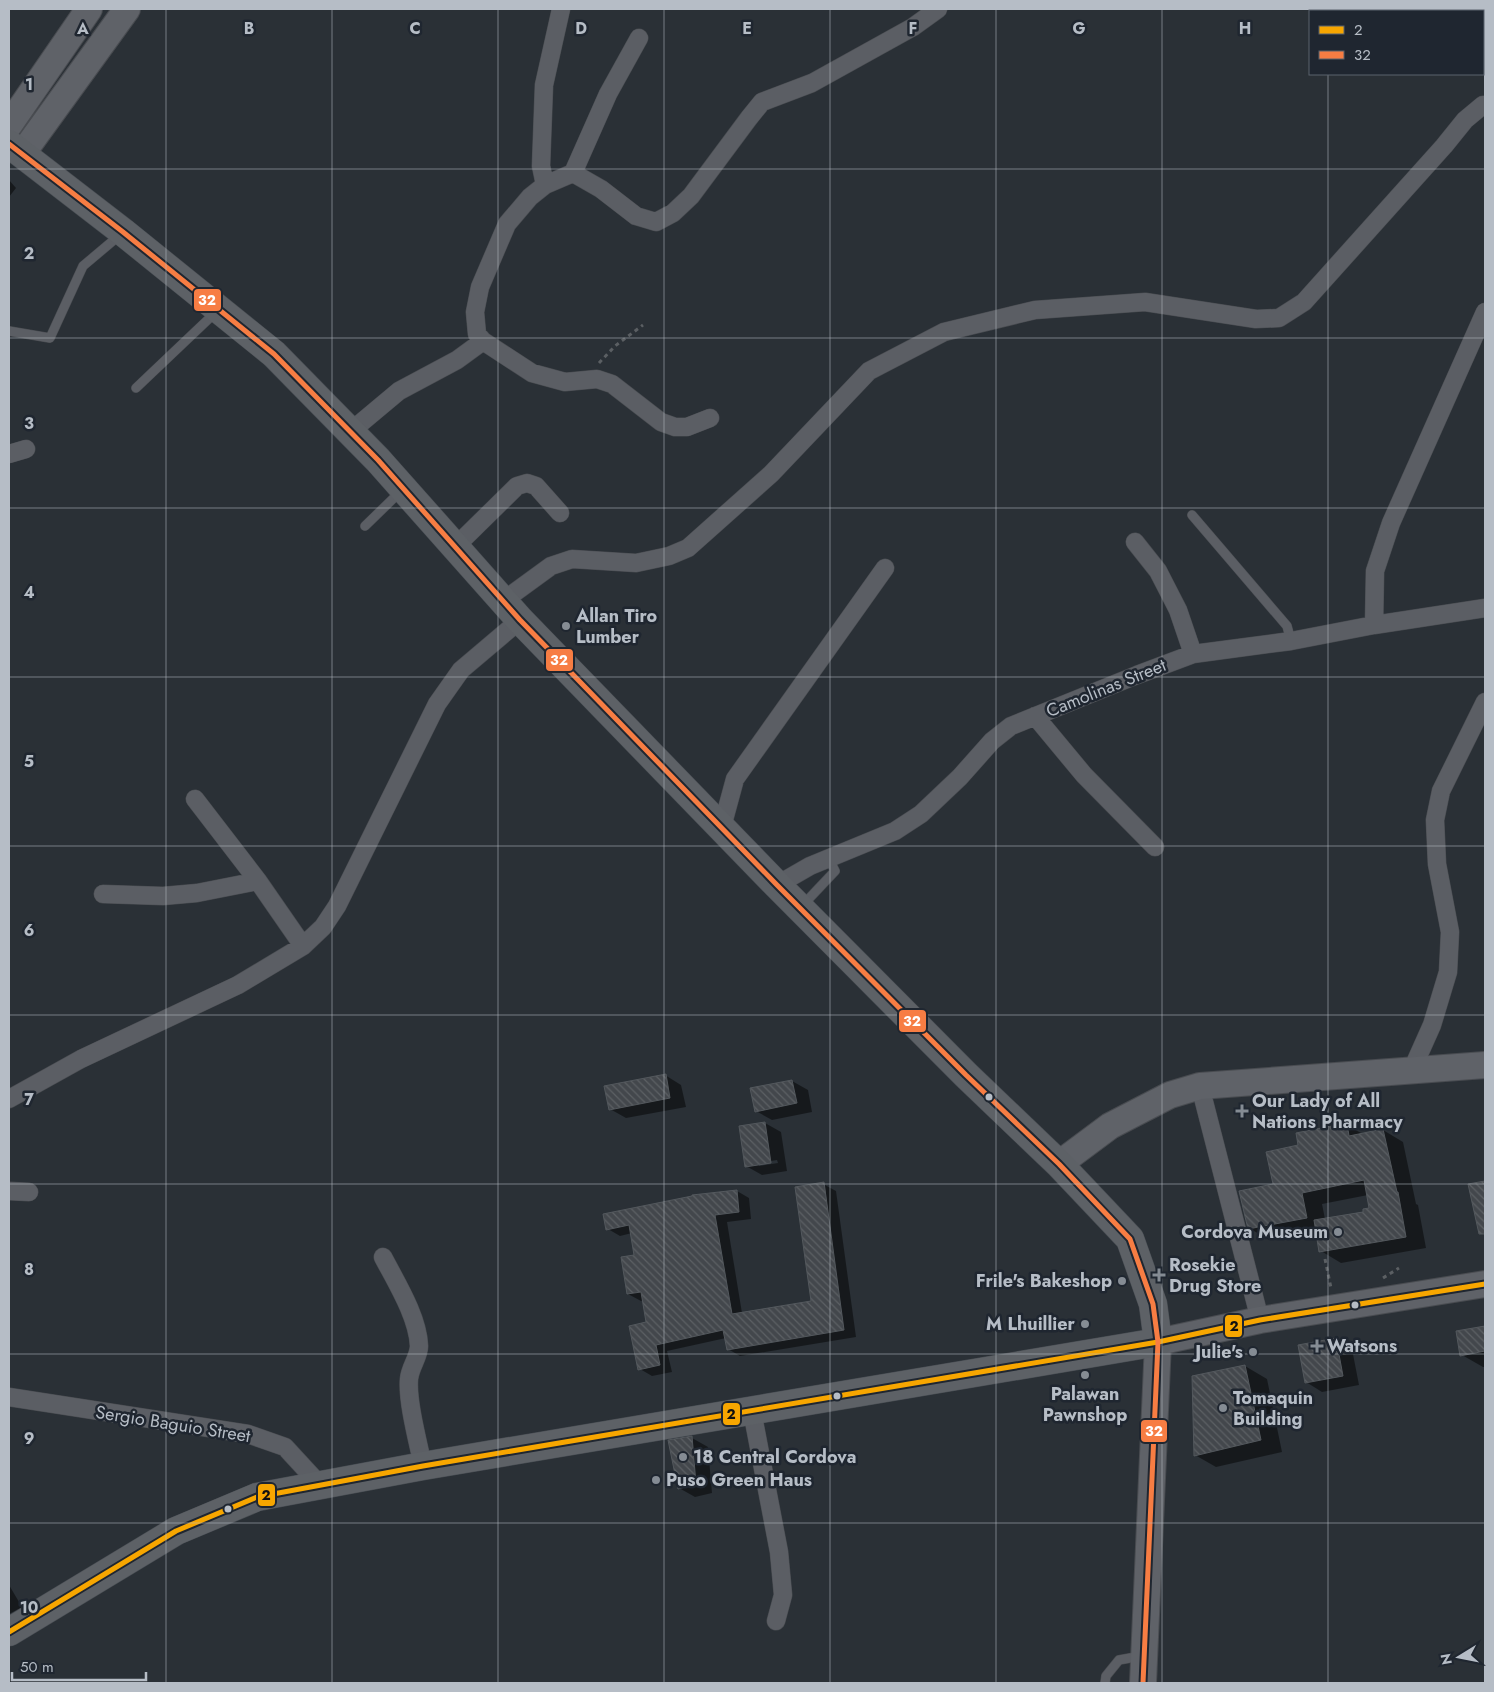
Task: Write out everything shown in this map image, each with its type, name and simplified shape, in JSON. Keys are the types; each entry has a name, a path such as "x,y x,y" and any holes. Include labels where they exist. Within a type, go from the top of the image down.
{"main road":[{"path":"9,1632 176,1531 257,1496 423,1466 1158,1342 1153,1304 1130,1239 1059,1164 966,1075 800,908 512,610 403,489 274,354 123,232 15,149"}],"street":[{"path":"9,126 89,9"},
{"path":"15,149 127,9"},
{"path":"545,185 542,166 544,85 561,9"},
{"path":"573,174 601,189 636,216 656,222 673,213 691,196 748,118 762,102 812,83 913,27 938,9"},
{"path":"639,38 608,94 573,174 545,185 530,198 507,224 480,287 475,312 477,334 483,342 532,373 565,382 597,379 612,384 661,422 674,427 687,427 710,418"},
{"path":"9,1100 81,1059 238,985 302,946 323,927 337,906 437,704 461,670 552,566 572,559 636,563 669,556 688,548 771,474 869,371 944,332 1035,310 1145,302 1256,319 1279,318 1304,302 1465,120 1485,105"},
{"path":"1374,625 1375,571 1391,523 1485,312"},
{"path":"350,432 399,391 457,360 483,342"},
{"path":"455,547 516,486 527,483 536,486 560,513"},
{"path":"1135,542 1158,571 1178,610 1193,654"},
{"path":"722,827 735,779 884,568"},
{"name":"Camolinas Street","path":"778,885 810,866 895,831 921,814 960,777 992,740 1011,726 1193,654 1291,641 1374,625 1485,608"},
{"path":"1411,1072 1432,1025 1448,972 1450,932 1437,864 1435,820 1441,791 1485,702"},
{"path":"1035,716 1084,775 1155,847"},
{"path":"196,800 258,881 302,946"},
{"path":"103,894 163,896 197,893 258,881"},
{"path":"1059,1164 1110,1126 1170,1095 1200,1086 1411,1072 1485,1065"},
{"path":"1200,1086 1260,1320"},
{"path":"9,1191 29,1192"},
{"path":"383,1257 396,1282 416,1330 419,1345 409,1378 409,1394 423,1466"},
{"path":"1143,1683 1158,1342 1260,1320 1485,1284"},
{"name":"Sergio Baguio Street","path":"9,1397 248,1434 285,1447 320,1485"},
{"path":"752,1411 779,1552 783,1595 776,1621"}],"lane":[{"path":"9,331 50,338 83,266 123,232"},
{"path":"136,388 213,316 219,308"},
{"path":"364,526 403,489"},
{"path":"1192,514 1287,626 1291,641"},
{"path":"800,908 834,871 829,859"},
{"path":"1105,1683 1106,1676 1119,1660 1144,1656"}],"path":[{"path":"581,381 615,346 643,325"},
{"path":"1326,1259 1334,1308"}],"building":[{"path":"666,1074 670,1098 609,1110 604,1086"},
{"path":"792,1080 797,1103 755,1112 750,1088"},
{"path":"765,1122 771,1163 745,1167 739,1126"},
{"path":"1347,1123 1349,1136 1383,1129 1398,1192 1406,1237 1319,1252 1314,1220 1363,1212 1363,1209 1369,1208 1364,1180 1302,1193 1307,1218 1248,1229 1239,1191 1273,1184 1266,1152 1298,1145 1296,1133"},
{"path":"1485,1181 1485,1234 1479,1234 1468,1184"},
{"path":"824,1182 844,1330 727,1350 723,1330 656,1345 660,1365 638,1370 629,1326 646,1322 641,1292 627,1294 621,1257 634,1255 629,1225 606,1230 603,1214 692,1195 737,1190 739,1212 715,1215 732,1314 811,1301 795,1187"},
{"path":"1485,1326 1485,1351 1460,1356 1456,1331"},
{"path":"1336,1338 1343,1376 1305,1383 1298,1345"},
{"name":"Tomaquin Building","path":"1245,1365 1261,1440 1194,1456 1192,1376"},
{"name":"18 Central Cordova","path":"692,1436 696,1484 678,1489 668,1440"}],"transit line":[{"name":"32","path":"9,144 123,232 274,354 378,460 520,620 777,885 966,1075 1059,1164 1130,1239 1153,1304 1158,1342 1143,1683"},
{"name":"2","path":"9,1632 176,1531 257,1497 423,1466 1158,1342 1260,1320 1485,1284"}],"place":[{"name":"Allan Tiro Lumber","path":"566,626"},
{"name":"Our Lady of All Nations Pharmacy","path":"1242,1111"},
{"name":"Cordova Museum","path":"1338,1232"},
{"name":"Rosekie Drug Store","path":"1159,1275"},
{"name":"Frile's Bakeshop","path":"1122,1281"},
{"name":"M Lhuillier","path":"1085,1324"},
{"name":"Watsons","path":"1317,1346"},
{"name":"Julie's","path":"1253,1352"},
{"name":"Palawan Pawnshop","path":"1085,1375"},
{"name":"Tomaquin Building","path":"1223,1408"},
{"name":"18 Central Cordova","path":"683,1457"},
{"name":"Puso Green Haus","path":"656,1480"}]}
